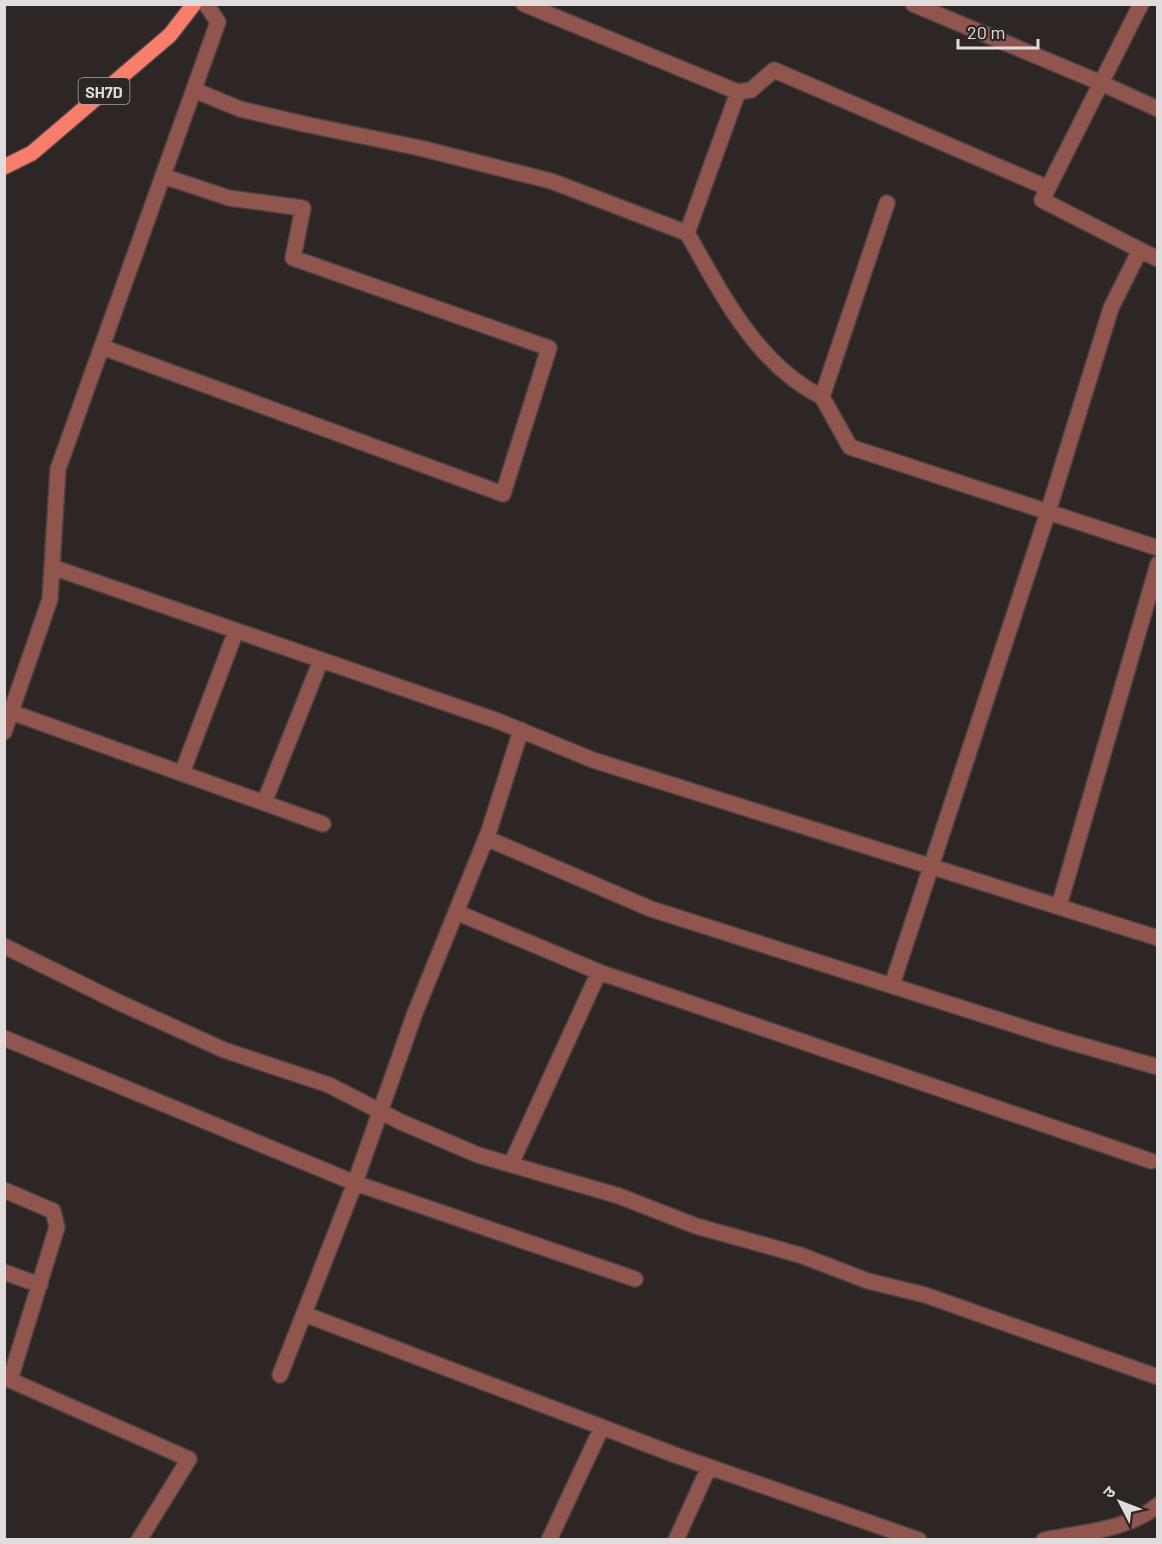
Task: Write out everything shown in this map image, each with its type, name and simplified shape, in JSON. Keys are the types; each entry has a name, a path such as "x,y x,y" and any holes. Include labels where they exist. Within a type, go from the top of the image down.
{"main road":[{"name":"SH7D","path":"4,167 32,153 170,35 194,4"}],"street":[{"path":"4,732 50,599 58,469 218,22 206,4"},
{"path":"524,4 738,92 751,90 774,70 1048,188"},
{"path":"913,4 1101,82 1158,109"},
{"path":"1141,4 1042,200 1158,259"},
{"path":"194,90 251,111 420,148 551,182 687,233 721,293 757,345 792,380 822,396 850,447 1158,548"},
{"path":"687,233 738,92"},
{"path":"102,347 504,494 549,348 293,258 303,208 229,198 163,176"},
{"path":"822,396 887,203"},
{"path":"892,986 1048,512 1111,308 1140,250"},
{"path":"1059,906 1158,564"},
{"path":"52,567 520,730 593,760 1158,938"},
{"path":"182,773 236,631"},
{"path":"264,803 321,660"},
{"path":"12,712 323,824"},
{"path":"280,1374 355,1183 414,1013 486,838 520,730"},
{"path":"486,838 651,909 1056,1038 1158,1067"},
{"path":"456,912 598,972 1151,1161"},
{"path":"4,946 118,1002 224,1050 329,1085 380,1111 478,1155 619,1196 696,1226 800,1256 868,1281 926,1295 1158,1377"},
{"path":"511,1164 598,972"},
{"path":"4,1038 355,1183 635,1279"},
{"path":"4,1190 53,1211 57,1227 40,1285 7,1379 189,1459 139,1539"},
{"path":"4,1272 40,1285"},
{"path":"304,1314 709,1467 909,1538"},
{"path":"549,1539 602,1427"},
{"path":"676,1539 709,1467"},
{"path":"1044,1539 1130,1522 1146,1515 1158,1505"}]}
